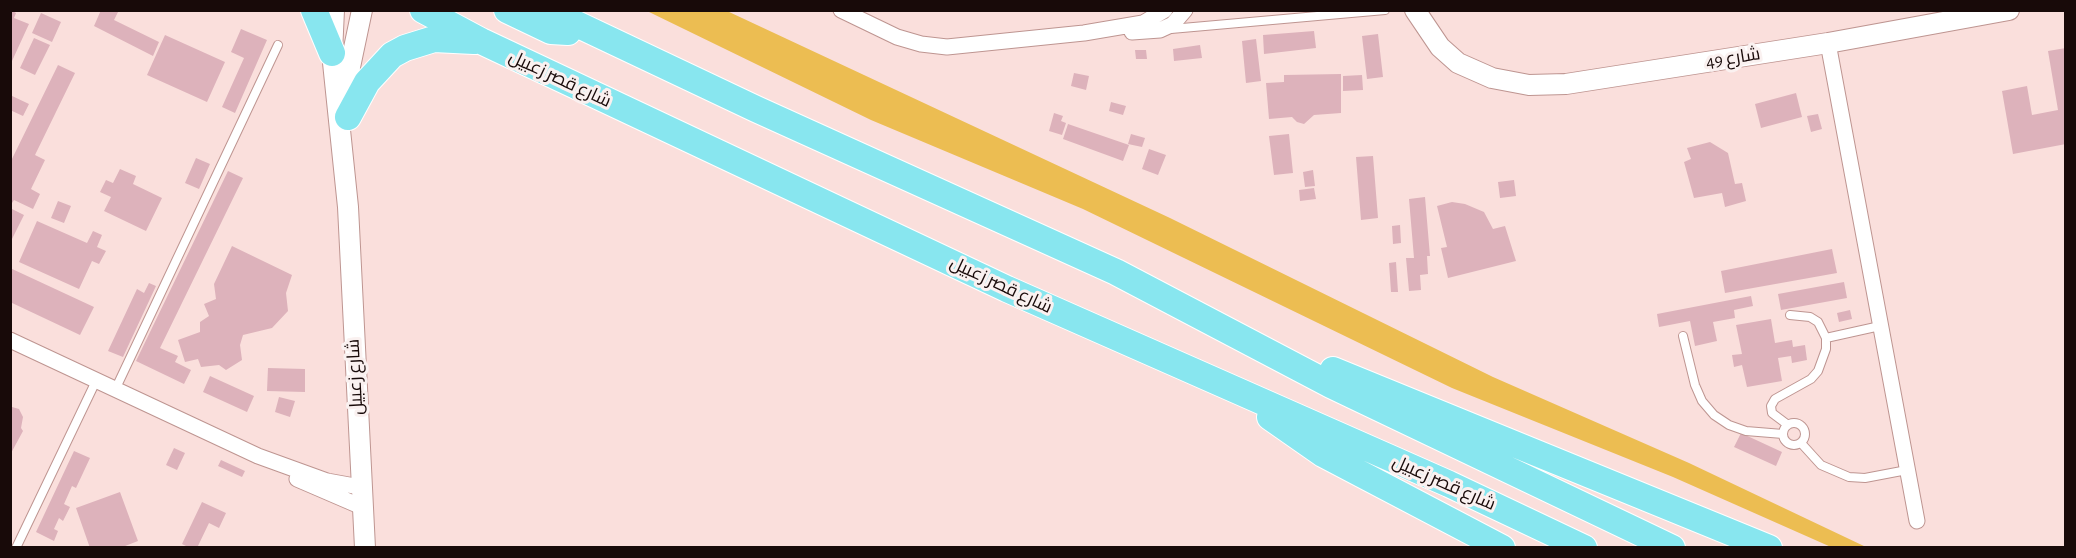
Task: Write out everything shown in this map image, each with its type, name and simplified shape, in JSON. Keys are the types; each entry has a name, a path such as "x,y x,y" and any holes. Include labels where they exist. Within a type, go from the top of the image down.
{"main road":[{"path":"314,10 332,53"},
{"name":"شارع قصر زعبيل","path":"423,10 481,41 1007,289 1449,484 1584,548"},
{"path":"507,10 551,31 567,32 583,29"},
{"name":"شارع قصر زعبيل","path":"547,10 756,110 951,195 1116,272 1412,425 1672,548"},
{"path":"348,117 374,72 399,51 434,39 481,41"},
{"path":"1275,355 1302,360 1338,372 1769,548"},
{"path":"1245,395 1282,426 1323,454 1502,548"}],"street":[{"name":"شارع زعبيل","path":"334,10 332,53 348,207 360,488 365,548"},
{"path":"841,10 897,37 921,44 955,46 1084,33 1160,30 1173,24 1185,10"},
{"path":"1084,33 1143,23 1165,10"},
{"name":"شارع 49","path":"1414,10 1430,35 1458,63 1492,78 1529,85 1566,84 1828,43 2009,10"},
{"name":"شارع زعبيل","path":"348,207 351,162 348,117 350,67 361,14"},
{"path":"1828,43 1917,521"},
{"path":"10,340 258,456 327,481 360,488"},
{"path":"258,456 305,483 362,507"}],"lane":[{"path":"1160,30 1385,10"},
{"path":"115,390 278,45"},
{"path":"1790,315 1810,317 1818,322 1826,338 1823,360 1818,370 1801,386 1774,399 1771,406 1772,413 1788,425 1801,426 1805,435 1801,443"},
{"path":"1826,338 1880,326"},
{"path":"1683,336 1695,385 1702,401 1714,415 1729,426 1746,431 1783,434 1791,445 1801,443"},
{"path":"16,548 96,381"},
{"path":"1783,434 1788,425"},
{"path":"1801,443 1821,465 1850,477 1865,478 1907,470"}],"shaded area":[{"path":"647,11 727,11 1170,218 1493,377 1689,463 1866,547 1831,547 1673,477 1452,388 1083,209 871,120"}],"building":[{"path":"11,10 16,13 14,18 29,24 12,61"},
{"path":"101,10 119,10 114,20 159,42 153,56 94,26"},
{"path":"41,13 61,22 52,42 32,33"},
{"path":"241,29 267,40 235,113 222,107 244,58 231,52"},
{"path":"1314,31 1316,48 1264,54 1263,35"},
{"path":"1378,34 1383,77 1367,79 1362,36"},
{"path":"165,35 225,62 207,102 147,75"},
{"path":"34,38 50,45 35,75 20,68"},
{"path":"1256,39 1261,81 1246,83 1242,41"},
{"path":"1200,45 1202,58 1174,61 1173,49"},
{"path":"2066,48 2066,144 2013,154 2002,91 2027,86 2032,115 2058,110 2048,51"},
{"path":"1135,50 1146,50 1147,59 1136,59"},
{"path":"58,65 75,73 35,155 45,160 31,189 40,194 33,209 14,200 10,206 10,163"},
{"path":"1074,73 1089,76 1086,90 1071,86"},
{"path":"1341,74 1341,113 1314,115 1304,124 1292,117 1269,119 1266,83 1284,82 1284,75"},
{"path":"1362,75 1363,90 1343,91 1343,76"},
{"path":"1796,93 1802,117 1761,128 1755,104"},
{"path":"10,95 29,104 23,116 10,110"},
{"path":"1111,102 1126,106 1123,115 1109,111"},
{"path":"1054,113 1063,116 1061,121 1066,123 1062,135 1049,131"},
{"path":"1818,114 1822,129 1811,132 1807,116"},
{"path":"1068,124 1129,145 1123,161 1063,139"},
{"path":"1131,134 1145,138 1142,147 1128,144"},
{"path":"1289,134 1293,173 1274,175 1269,136"},
{"path":"1710,142 1728,153 1735,184 1742,183 1746,201 1725,207 1722,193 1694,198 1684,162 1691,159 1687,148"},
{"path":"1149,149 1166,155 1158,175 1142,169"},
{"path":"1373,156 1378,218 1361,220 1356,157"},
{"path":"196,158 210,164 199,189 185,183"},
{"path":"120,169 136,176 133,184 162,198 146,231 104,211 111,197 100,192 106,180 113,183"},
{"path":"1313,170 1315,186 1305,187 1303,172"},
{"path":"228,171 243,178 160,348 178,356 175,362 191,370 184,384 136,361"},
{"path":"1514,180 1516,196 1500,198 1498,182"},
{"path":"1314,188 1316,199 1300,201 1299,190"},
{"path":"1425,197 1430,256 1427,256 1428,274 1420,275 1421,290 1409,291 1406,258 1414,258 1409,199"},
{"path":"58,201 71,206 64,223 51,218"},
{"path":"1452,202 1465,204 1484,212 1493,229 1505,226 1516,261 1448,278 1441,248 1447,247 1437,206"},
{"path":"10,208 24,215 10,243"},
{"path":"37,221 87,243 93,231 102,235 97,247 106,251 99,264 92,261 79,289 19,262"},
{"path":"1400,225 1401,243 1393,244 1392,226"},
{"path":"232,246 292,275 286,293 288,311 272,328 243,335 240,345 242,360 226,370 219,365 201,367 198,359 185,362 178,340 200,332 200,322 209,316 204,304 216,299 214,284"},
{"path":"1832,249 1837,273 1725,293 1721,271"},
{"path":"1396,262 1398,292 1391,292 1389,263"},
{"path":"10,268 94,307 80,335 10,302"},
{"path":"1844,282 1847,298 1781,310 1778,294"},
{"path":"149,283 156,286 123,357 108,351 137,289 144,293"},
{"path":"1751,296 1753,306 1734,310 1735,318 1713,322 1717,341 1695,346 1690,321 1659,327 1657,314"},
{"path":"1850,310 1852,319 1839,322 1837,313"},
{"path":"1771,319 1775,343 1792,340 1793,347 1805,345 1807,360 1792,363 1791,356 1778,358 1782,381 1747,387 1742,365 1734,367 1732,355 1742,354 1736,325"},
{"path":"268,368 305,369 305,392 267,391"},
{"path":"210,376 254,396 247,412 203,392"},
{"path":"279,397 295,401 290,417 275,412"},
{"path":"12,407 19,409 23,417 21,428 23,431 10,455"},
{"path":"1741,433 1782,452 1776,466 1734,447"},
{"path":"174,448 185,453 177,470 166,465"},
{"path":"74,451 90,458 76,488 72,486 64,504 70,507 63,521 59,518 54,529 58,531 54,541 36,532"},
{"path":"221,460 245,471 242,477 218,466"},
{"path":"120,492 138,541 120,548 90,548 76,508"},
{"path":"202,502 226,513 219,528 209,523 197,548 190,548 182,544"}]}
